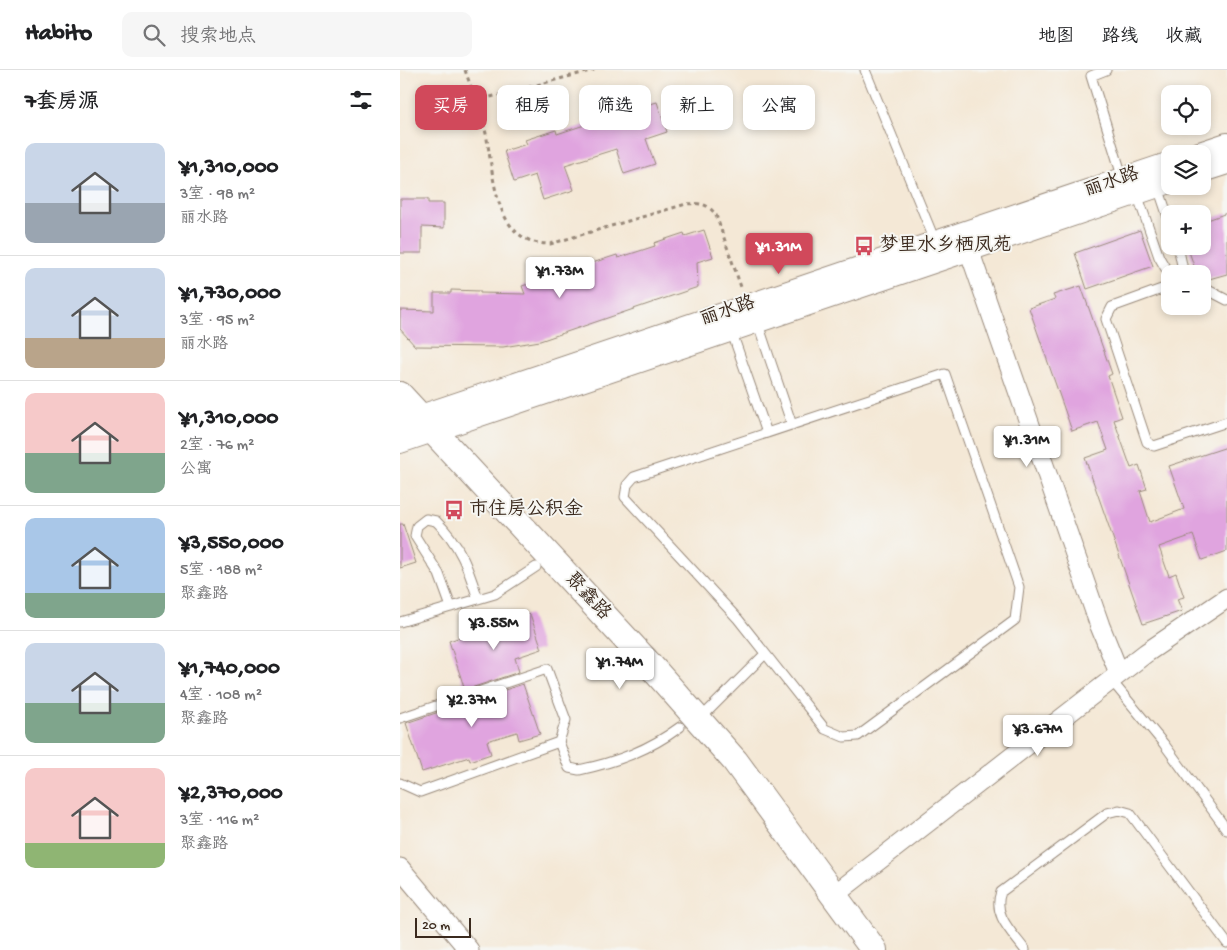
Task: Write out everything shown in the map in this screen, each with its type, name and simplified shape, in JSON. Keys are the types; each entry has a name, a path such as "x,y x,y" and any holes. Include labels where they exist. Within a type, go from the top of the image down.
{"main road":[{"name":"聚鑫路","path":"400,395 410,428 536,567 690,724 735,761 874,950"},
{"name":"聚鑫路","path":"410,428 690,724 721,772 852,950"}],"street":[{"path":"1211,150 1227,144"},
{"path":"1211,168 1227,163"},
{"name":"丽水路","path":"410,428 752,313 969,250 1147,185 1161,172"},
{"name":"丽水路","path":"410,428 731,330 752,313 935,242 1147,185"},
{"path":"969,250 1115,676"},
{"path":"834,895 1115,676 1227,598"},
{"path":"400,868 469,950"}],"lane":[{"path":"865,70 935,242"},
{"path":"1106,70 1091,76 1147,185 1161,208"},
{"path":"1147,185 1158,257 1163,265"},
{"path":"1161,289 1112,307 1106,320 1147,442 1154,446 1227,422"},
{"path":"1211,292 1227,300"},
{"path":"752,313 792,425"},
{"path":"731,330 766,433"},
{"path":"945,374 1019,587 1014,620 858,736 837,736 825,729 738,620 625,497 625,490 634,477 792,425 945,374"},
{"path":"451,607 439,574 415,536 417,526 426,519 436,521 458,546 465,559 478,599"},
{"path":"400,622 495,594 536,567"},
{"path":"400,718 547,669 566,720 559,742 569,768 579,770 634,754 656,744 690,724 765,654"},
{"path":"1115,676 1227,830"},
{"path":"400,783 420,792 559,742"},
{"path":"1025,950 1001,917 997,901 1001,892 1107,814 1119,810 1130,813 1227,943"}],"path":[{"path":"465,70 470,85"},
{"path":"487,98 594,70"},
{"path":"485,130 497,201 509,222 530,242 550,244 686,204 704,204 710,206 716,215 752,313"}],"building":[{"path":"657,102 661,114 661,130 666,130 667,132 646,139 655,164 624,174 616,149 565,165 574,190 543,200 535,175 514,182 504,151 527,144 525,140 556,130 557,134 579,127 579,130 651,130 651,104"},
{"path":"400,199 428,199 428,203 444,203 444,228 422,227 422,253 400,253"},
{"path":"1227,213 1227,274 1211,278 1211,265 1194,265 1190,255 1211,255 1211,219"},
{"path":"704,230 713,257 697,262 698,287 540,341 503,347 415,346 400,329 400,310 434,311 434,293 451,293 451,290 525,294 522,286 551,277 552,280 590,268 589,264 617,255 618,258 655,246 654,243 684,233 685,236"},
{"path":"1140,230 1153,266 1087,289 1075,253"},
{"path":"1081,286 1112,374 1108,376 1122,417 1114,420 1131,468 1139,465 1147,489 1140,491 1150,522 1184,509 1169,466 1227,447 1227,551 1202,560 1193,535 1159,547 1169,576 1176,573 1184,597 1177,599 1182,611 1143,624 1085,458 1108,450 1098,422 1072,431 1029,308 1055,299 1053,295"},
{"path":"400,524 403,524 416,563 400,568"},
{"path":"530,614 542,649 515,658 519,672 465,690 449,641"},
{"path":"523,684 540,734 519,740 517,732 487,741 491,754 470,761 469,757 422,772 406,723"}],"place":[{"name":"梦里水乡栖凤苑","path":"864,246"},
{"name":"市住房公积金","path":"454,510"}]}
